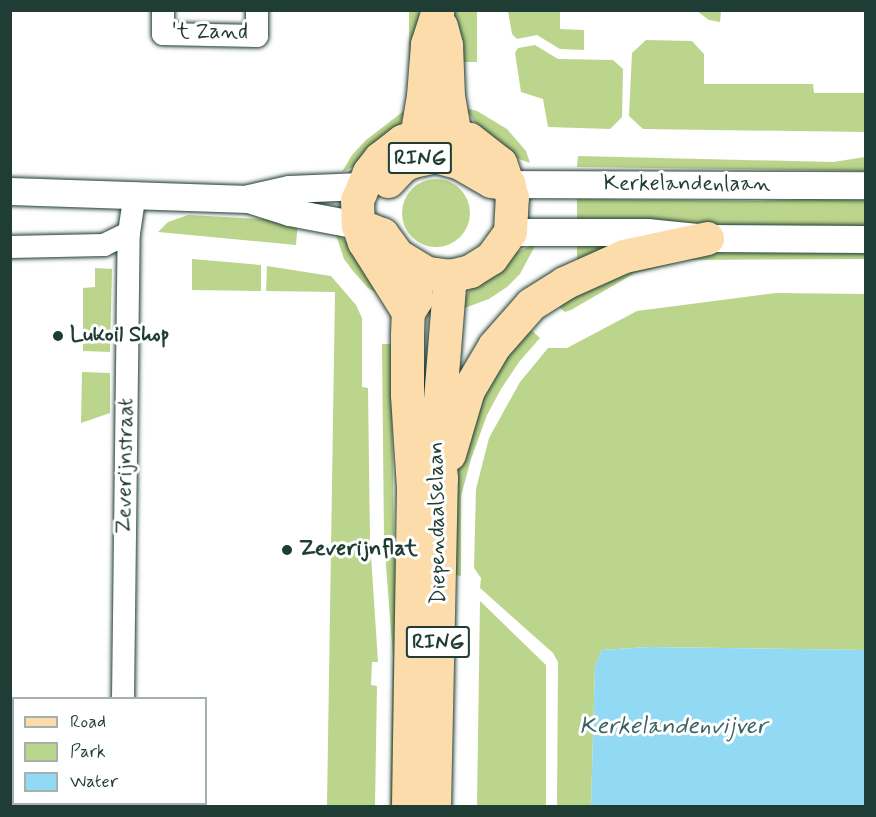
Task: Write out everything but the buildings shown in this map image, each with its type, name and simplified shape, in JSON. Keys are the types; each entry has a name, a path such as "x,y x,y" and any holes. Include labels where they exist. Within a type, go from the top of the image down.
{"main road":[{"name":"RING","path":"437,12 446,45 448,96 455,134"},
{"name":"RING","path":"414,148 428,44 437,12"},
{"name":"RING","path":"399,272 364,242 386,184 414,148 441,132 469,139 500,163 509,184 513,210 510,232"},
{"name":"RING","path":"370,229 357,200 361,186 380,158 402,141 414,148 446,158 491,182 509,184"},
{"path":"399,272 450,276 481,266 501,247 510,232"},
{"path":"441,478 468,390 494,346 531,304 564,283 624,256 707,238"},
{"name":"Diependaalselaan","path":"399,272 416,299 408,312 407,394 413,488 408,807"},
{"name":"Diependaalselaan","path":"434,807 441,478 437,436 450,276"}],"street":[{"name":"'t Zand","path":"163,10 163,34 257,36 257,10"},
{"name":"Kerkelandenlaan","path":"509,184 866,184"},
{"path":"248,199 289,189 361,186"},
{"path":"10,191 135,193 248,199 289,212 370,229"},
{"name":"Zeverijnstraat","path":"123,697 129,233 135,193"},
{"name":"Kerkelandenlaan","path":"510,232 647,232 707,238 866,239"},
{"path":"10,247 104,245 129,233"}],"green space":[{"path":"409,11 419,11 419,62 409,62"},
{"path":"451,11 477,11 477,62 451,62"},
{"path":"508,11 560,11 560,29 584,30 584,50 560,49 537,35 517,39 512,34"},
{"path":"697,11 721,11 720,22 709,20"},
{"path":"646,40 692,41 704,54 704,84 813,84 814,93 865,93 865,132 643,129 629,116 632,53"},
{"path":"535,45 558,59 613,60 623,69 622,117 610,129 548,127 543,99 521,92 515,53 518,48"},
{"path":"409,107 398,126 355,166 342,172 352,155 366,140"},
{"path":"465,108 477,111 507,129 526,151 530,163 519,159 481,131"},
{"path":"578,156 833,162 865,157 865,171 577,167"},
{"path":"443,179 455,185 464,194 470,206 468,226 460,237 443,247 429,247 412,237 404,226 402,206 412,189 423,181"},
{"path":"865,197 865,227 577,223 577,199 758,201"},
{"path":"188,215 298,221 296,245 158,232 168,222"},
{"path":"335,232 349,244 385,297 368,288 353,271 344,259"},
{"path":"618,239 577,267 577,242"},
{"path":"536,244 520,274 507,287 489,299 459,310 458,306 474,285 514,253"},
{"path":"686,251 865,252 865,259 687,260 635,273 565,312 555,304 564,295"},
{"path":"192,259 261,265 261,291 192,290"},
{"path":"267,266 331,276 356,305 362,318 362,387 368,388 370,540 378,662 372,662 371,685 377,686 375,806 327,805 335,292 266,291"},
{"path":"95,268 112,269 110,352 83,351 83,288 95,287"},
{"path":"776,293 865,294 865,650 649,647 602,650 595,666 591,806 557,806 558,662 553,653 480,588 481,578 474,568 476,489 489,438 520,382 548,348 567,348 637,311"},
{"path":"527,326 540,338 519,362 501,389 487,415 471,459 461,496 461,576 455,575 456,476 460,453 478,399"},
{"path":"382,344 391,344 394,539 407,610 403,806 390,806 393,657 384,540"},
{"path":"82,372 110,373 110,413 81,423"},
{"path":"480,601 546,665 546,806 477,806"}],"water":[{"name":"Kerkelandenvijver","path":"649,647 865,650 865,806 591,806 595,666 602,650"}],"place":[{"name":"Lukoil Shop","path":"58,336"},
{"name":"Zeverijnflat","path":"287,550"}]}
